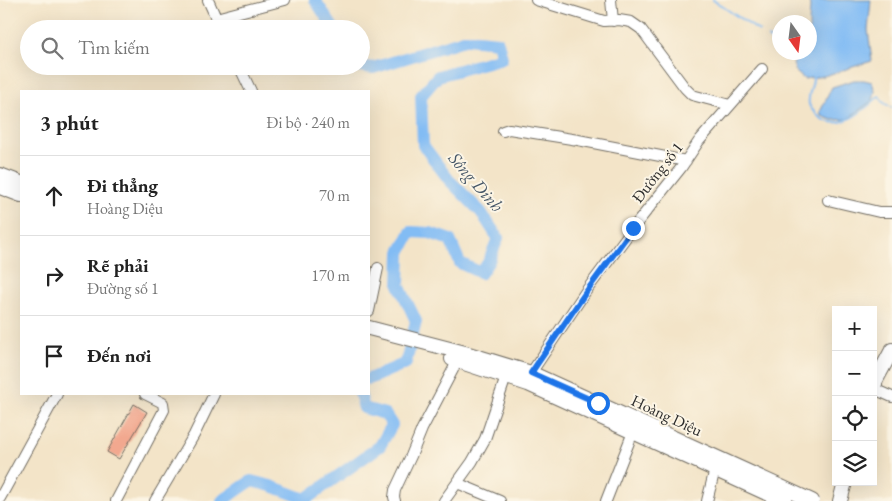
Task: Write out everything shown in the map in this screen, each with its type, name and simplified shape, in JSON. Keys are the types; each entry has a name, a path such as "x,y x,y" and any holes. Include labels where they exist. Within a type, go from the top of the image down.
{"main road":[{"path":"0,175 20,183"},
{"path":"0,187 20,195"},
{"path":"370,328 393,338 451,355"},
{"path":"370,335 393,338"},
{"path":"877,378 892,350"},
{"name":"Hoàng Diệu","path":"451,355 531,373 715,469 784,501"},
{"name":"Hoàng Diệu","path":"451,355 528,384 812,501"},
{"path":"840,501 844,486"}],"street":[{"path":"208,0 216,18 285,0"},
{"path":"536,0 604,21 619,20 631,22 641,29 692,95 730,105"},
{"path":"611,0 613,21"},
{"name":"Đường số 1","path":"531,373 586,292 633,228 700,141 762,69"},
{"path":"243,75 251,90"},
{"path":"503,130 578,140 686,161"},
{"path":"828,200 879,212 892,212"},
{"path":"370,306 378,268"},
{"path":"396,501 394,497 395,490 412,456 451,355"},
{"path":"444,501 472,462 485,439 506,377"},
{"path":"877,391 892,398"},
{"path":"0,498 55,395"},
{"path":"116,501 164,410 163,403 147,395"},
{"path":"155,501 194,435 214,395"},
{"path":"606,501 641,431"},
{"path":"707,501 715,469"},
{"path":"457,482 500,501"}],"water":[{"path":"806,0 871,0 868,30 872,61 824,76 804,79 796,72 793,64 796,60 817,60 817,15 809,15 809,1"},
{"path":"854,80 872,82 875,91 873,100 848,119 832,120 822,116 820,112 832,87"}],"building":[{"path":"134,404 147,412 119,459 107,452"}],"waterway":[{"name":"Sông Dinh","path":"315,0 328,20"},
{"path":"713,0 759,31"},
{"path":"768,38 772,41"},
{"name":"Sông Dinh","path":"370,68 467,39 498,42 502,58 438,76 421,96 423,145 449,180 481,212 498,238 489,261 481,273 460,263 450,240 430,233 411,232 400,252 399,285 416,321 406,363 370,379"},
{"path":"813,76 809,104 811,109 826,121 843,121 851,118 879,96 884,103 892,108"},
{"name":"Sông Dinh","path":"222,501 251,481 306,499 380,446 392,425 385,414 364,408 360,395"}],"route":[{"path":"598,403 531,373 586,292 633,228"}]}
